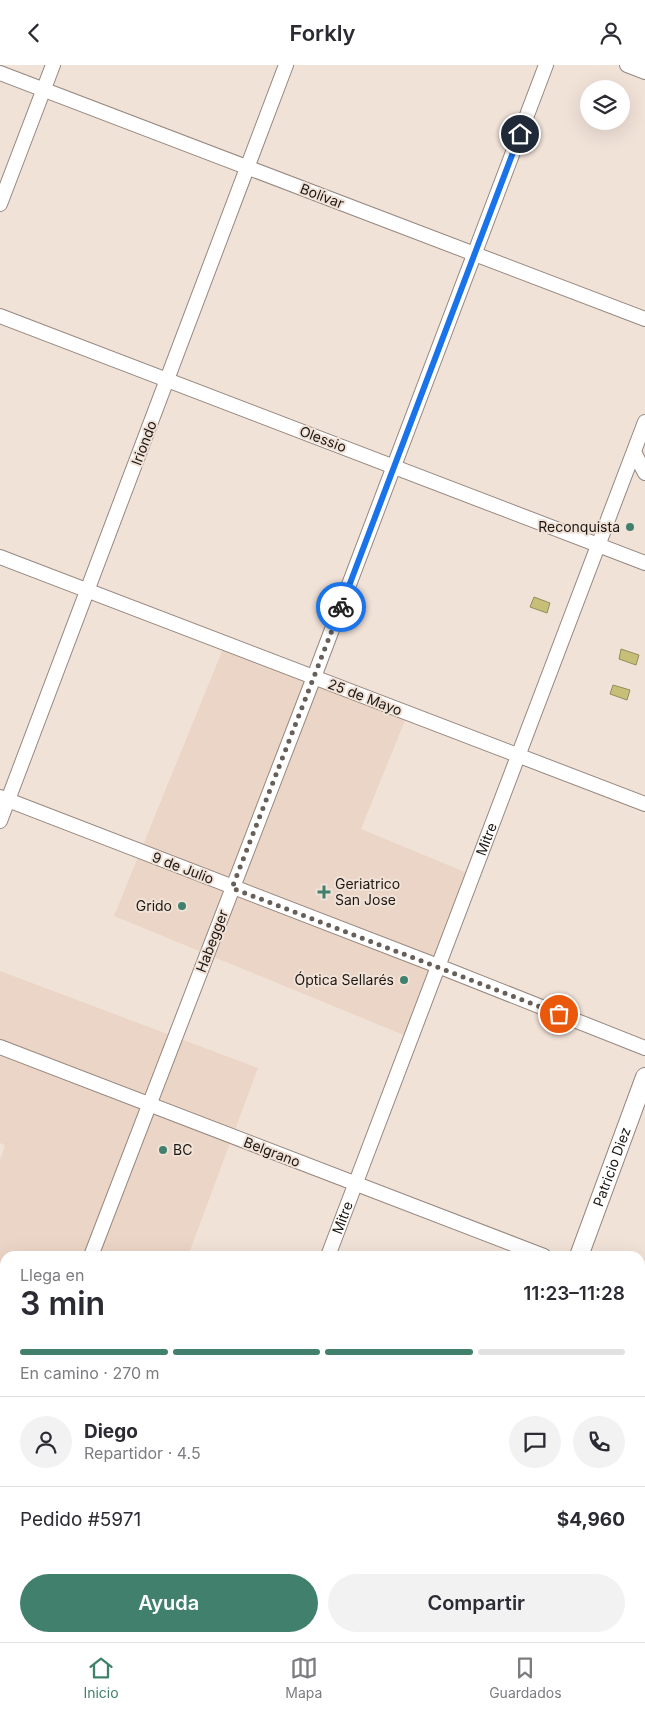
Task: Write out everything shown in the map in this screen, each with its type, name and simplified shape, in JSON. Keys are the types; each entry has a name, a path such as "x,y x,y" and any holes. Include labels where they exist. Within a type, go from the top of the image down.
{"main road":[{"name":"Patricio Diez","path":"580,1251 645,1077"}],"street":[{"path":"0,204 53,65"},
{"name":"Iriondo","path":"0,821 4,799 88,591 286,65"},
{"name":"Habegger","path":"93,1251 314,677 546,65"},
{"path":"627,65 645,72"},
{"name":"Bolívar","path":"0,73 645,319"},
{"name":"Olessio","path":"0,316 645,563"},
{"name":"Mitre","path":"330,1251 645,422"},
{"path":"634,452 645,473"},
{"name":"25 de Mayo","path":"0,557 645,804"},
{"name":"9 de Julio","path":"4,799 645,1048"},
{"name":"Belgrano","path":"0,1047 531,1251"}],"shaded area":[{"path":"534,597 550,603 547,613 530,607"},
{"path":"227,639 408,713 361,829 477,877 411,1038 114,916"},
{"path":"621,649 639,655 636,665 619,659"},
{"path":"613,685 630,690 627,700 610,694"},
{"path":"0,971 258,1068 190,1251 0,1251 0,1160 5,1145 0,1143"}],"way so far":[{"path":"341,607 232,888 559,1014"}],"place":[{"name":"Reconquista","path":"630,527"},
{"name":"Geriatrico San Jose","path":"324,892"},
{"name":"Grido","path":"182,906"},
{"name":"Óptica Sellarés","path":"404,980"},
{"name":"BC","path":"163,1150"}],"route":[{"path":"341,607 520,134"}]}
